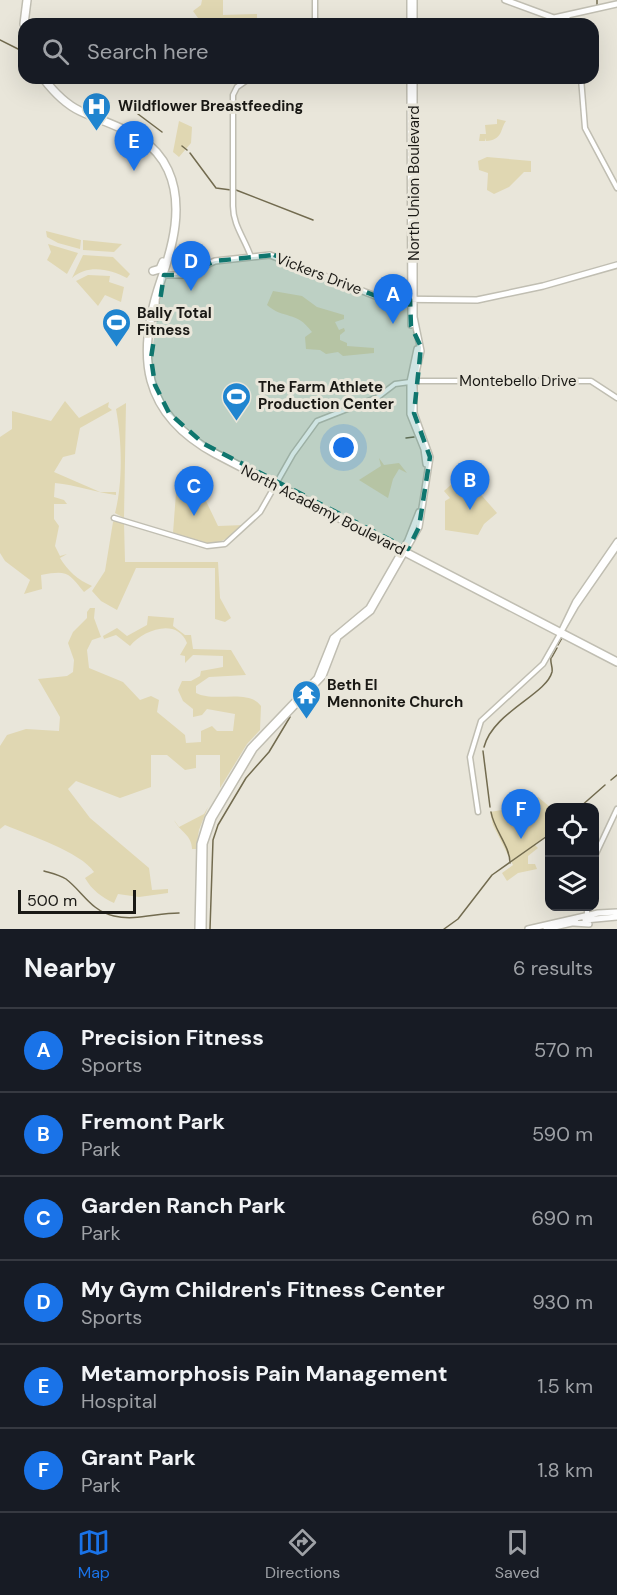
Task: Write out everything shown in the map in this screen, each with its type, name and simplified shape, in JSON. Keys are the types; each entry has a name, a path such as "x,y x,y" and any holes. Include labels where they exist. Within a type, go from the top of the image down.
{"highway":[{"path":"26,18 27,0"},
{"name":"North Academy Boulevard","path":"49,84 98,117 140,137 164,163 173,182 176,200 173,235 151,351 152,372 164,405 185,431 204,444 405,550"},
{"path":"153,271 161,268 168,239 173,235"},
{"name":"North Academy Boulevard","path":"164,275 147,346 148,368 153,390 173,424 197,444 617,660"},
{"path":"147,346 152,372"}],"main road":[{"path":"412,0 412,18"},
{"path":"505,0 545,16 567,16 617,5"},
{"name":"North Union Boulevard","path":"198,929 201,839 214,808 248,752 283,712 320,681 336,640 369,614 405,550 417,520 426,466 424,447 411,420 412,382 417,355 413,332 410,254 412,84"},
{"name":"North Union Boulevard","path":"412,84 414,267 412,299 414,323 420,343 420,360 412,382"},
{"path":"410,254 414,267"},
{"name":"Vickers Drive","path":"164,275 180,276 211,262 279,256 381,298 480,299 617,265"},
{"path":"156,301 156,318"},
{"path":"413,332 420,343"},
{"name":"North Union Boulevard","path":"203,929 205,840 210,822 254,749 283,712 319,675 327,649 335,635 368,609 405,550"},
{"path":"205,840 206,829 214,808 232,785"},
{"path":"528,929 588,915 617,912"},
{"path":"546,929 573,923 588,915 617,917"}],"street":[{"path":"315,0 315,18"},
{"path":"241,84 233,94 233,214 234,224 245,239 250,257"},
{"path":"581,84 585,128 617,188"},
{"name":"Montebello Drive","path":"114,517 207,546 220,546 234,538 260,512 293,454 321,418 378,397 398,383 586,381 597,383 617,398"},
{"path":"561,631 575,602 617,541"},
{"path":"478,812 470,757 479,726 489,711 540,667 617,547"},
{"path":"594,857 617,809"}],"highlighted area":[{"path":"274,255 381,298 410,299 411,326 421,347 414,413 430,457 419,527 408,549 204,444 169,413 155,385 151,358 164,275 183,275 215,261"}],"shaded area":[{"path":"202,0 223,0 223,15 257,14 257,18 198,18 193,11 201,5"},
{"path":"497,119 506,121 500,134 495,139 486,141 485,138 485,141 479,141 480,134 486,134 485,125 497,124"},
{"path":"179,121 192,127 191,143 179,157 173,152"},
{"path":"487,157 531,161 531,172 524,172 509,187 494,194 487,190 488,173 479,170 478,161"},
{"path":"46,231 81,240 80,249 58,243 47,237"},
{"path":"83,240 122,244 114,252 83,250"},
{"path":"48,244 78,253 67,274 47,260 51,252"},
{"path":"83,255 113,257 130,274 127,278 106,270 92,269 72,278"},
{"path":"88,275 110,276 109,282 124,287 121,302 105,295 98,306 76,281"},
{"path":"273,291 302,296 317,307 344,315 344,319 335,322 339,330 344,328 345,331 340,335 340,340 347,343 347,346 374,348 374,353 343,356 338,352 326,354 320,350 306,349 305,337 312,332 301,321 273,310 267,305"},
{"path":"65,401 79,418 109,402 108,407 112,410 80,428 75,454 63,457 54,472 99,492 55,483 54,497 64,500 67,504 54,504 54,519 59,526 55,546 60,556 67,554 60,558 70,571 92,586 84,592 66,574 50,573 41,575 42,589 24,594 30,580 5,561 0,553 0,437 12,429 12,411 51,421"},
{"path":"126,403 124,518 115,513 121,461 116,409"},
{"path":"379,458 384,465 399,463 407,473 399,469 393,479 388,498 359,480 381,466"},
{"path":"469,481 497,513 484,524 478,535 445,530 445,501 450,498 444,491 453,483 459,490"},
{"path":"210,487 213,489 206,501 218,526 244,525 225,539 210,543 173,533 176,493 202,492"},
{"path":"116,520 124,522 125,562 218,562 220,598 231,618 225,622 215,619 215,568 136,568 117,610 101,601 92,591 105,571 113,522"},
{"path":"90,608 95,608 94,618 101,637 92,640 87,650 89,668 123,682 140,700 151,696 159,700 157,712 185,735 186,743 201,742 201,731 212,726 217,731 233,731 235,714 207,709 202,715 193,717 193,709 183,701 178,690 182,681 191,681 200,676 201,671 223,667 223,656 193,655 185,663 185,656 180,655 187,643 176,630 168,628 151,631 130,646 116,635 104,639 103,636 117,628 127,636 147,625 148,616 174,618 173,626 185,635 191,635 193,649 231,650 246,675 209,677 196,686 196,693 212,697 248,698 261,706 260,730 247,744 220,788 220,755 196,755 196,768 185,770 167,755 151,755 151,787 120,798 76,781 68,789 90,818 149,868 152,890 168,889 168,893 139,897 118,894 114,903 101,896 91,886 85,878 94,872 78,858 5,825 0,829 0,746 7,735 26,729 59,731 60,717 38,679 67,676 73,672 74,660 68,643 73,632 87,618"},
{"path":"538,797 545,803 545,836 535,845 538,848 528,856 528,864 535,864 537,869 518,873 507,881 502,873 513,865 493,825 490,812 525,806"},
{"path":"208,807 199,830 196,849 192,849 190,840 179,828 174,820 179,827 204,814"}],"waterway":[{"path":"597,0 597,5"},
{"path":"0,40 18,49"},
{"path":"122,102 162,132"},
{"path":"182,146 187,150"},
{"path":"190,153 216,188 231,190"},
{"path":"236,190 313,220"},
{"path":"406,438 414,437"},
{"path":"558,645 562,638"},
{"path":"552,657 557,648"},
{"path":"484,747 489,735 498,724 548,680 552,672 551,658"},
{"path":"210,929 213,840 218,825 246,778 269,752 290,717"},
{"path":"483,751 490,807"},
{"path":"611,780 617,775"},
{"path":"585,803 605,785"},
{"path":"491,812 510,863"},
{"path":"444,929 458,919 492,875 545,838"},
{"path":"44,871 66,879 93,906 106,914 130,918 179,913"}],"place":[{"name":"Wildflower Breastfeeding","path":"97,132"},
{"name":"Metamorphosis Pain Management","path":"134,171"},
{"name":"My Gym Children's Fitness Center","path":"191,291"},
{"name":"Precision Fitness","path":"393,324"},
{"name":"Bally Total Fitness","path":"116,348"},
{"name":"The Farm Athlete Production Center","path":"237,422"},
{"name":"Fremont Park","path":"470,510"},
{"name":"Garden Ranch Park","path":"194,516"},
{"name":"Beth El Mennonite Church","path":"306,720"},
{"name":"Grant Park","path":"521,839"}]}
